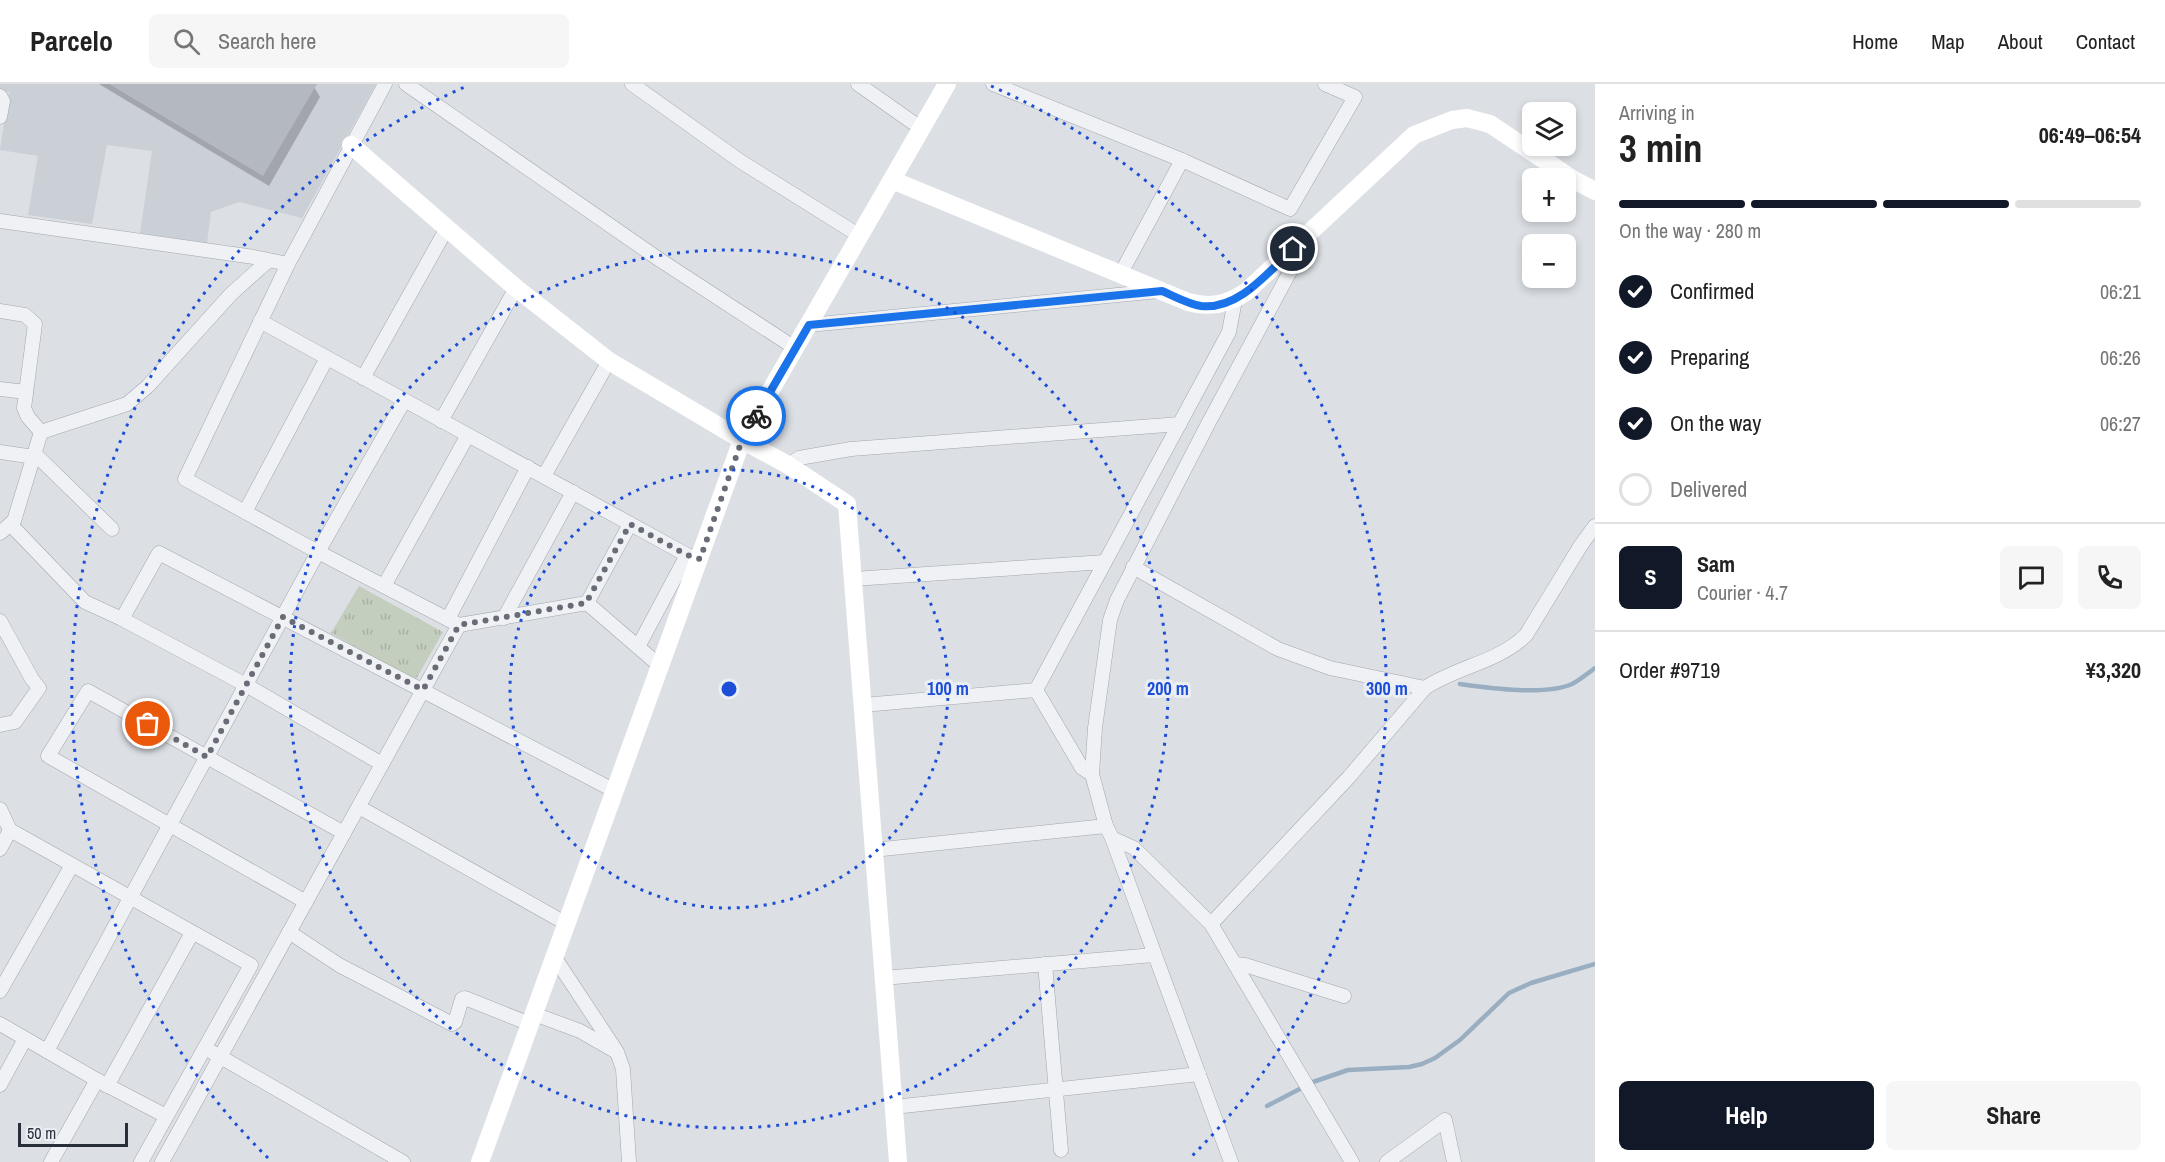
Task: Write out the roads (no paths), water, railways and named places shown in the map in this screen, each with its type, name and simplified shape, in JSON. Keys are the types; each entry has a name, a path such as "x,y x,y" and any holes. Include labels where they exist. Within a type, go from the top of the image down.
{"street":[{"path":"385,84 288,264 185,479 453,622 504,618 586,603 660,666"},
{"path":"406,84 660,260 795,348"},
{"path":"632,84 740,161 860,236"},
{"path":"858,84 921,129"},
{"path":"480,1162 660,666 693,557 742,440 947,84"},
{"path":"993,84 1182,160 1290,209 1355,97 1325,84"},
{"path":"0,96 3,101 0,117"},
{"path":"892,180 1202,306 1225,304 1235,300 1293,249 1414,135 1452,120 1467,118 1490,124 1574,180 1595,190"},
{"path":"351,145 516,288 609,361 788,465 847,504 898,1162"},
{"path":"1120,273 1182,160"},
{"path":"0,221 254,257 288,264"},
{"path":"363,378 447,228"},
{"path":"1231,1162 1109,832 1092,774 1095,728 1110,620 1133,567 1293,266 1293,249"},
{"path":"41,432 126,404 148,386 231,294 268,261"},
{"path":"441,421 516,288"},
{"path":"809,325 1162,291"},
{"path":"1036,690 1229,332 1235,300"},
{"path":"0,311 25,315 35,324 24,408 28,417 41,432"},
{"path":"260,321 693,557"},
{"path":"245,512 327,358"},
{"path":"544,476 609,361"},
{"path":"0,389 26,392"},
{"path":"47,1051 318,552 404,401"},
{"path":"788,465 799,458 851,449 1180,424"},
{"path":"41,432 14,521 5,529 85,602 122,619 246,685 382,764"},
{"path":"384,586 468,435"},
{"path":"0,452 34,456 112,529"},
{"path":"162,1162 423,690 453,622 528,467"},
{"path":"504,618 573,492"},
{"path":"586,603 630,524"},
{"path":"1210,924 1349,777 1425,688 1440,679 1506,651 1519,642 1595,526"},
{"path":"122,619 159,553 615,791"},
{"path":"638,646 693,557"},
{"path":"853,579 1105,562"},
{"path":"1133,567 1278,648 1329,668 1425,688"},
{"path":"0,621 39,688 15,722 0,726"},
{"path":"1036,690 1082,768 1092,774"},
{"path":"863,705 1036,690"},
{"path":"306,902 48,756 88,691 344,833"},
{"path":"358,807 567,924"},
{"path":"0,808 10,830 251,965 141,1162"},
{"path":"0,849 10,830"},
{"path":"873,850 1109,832 1134,848 1210,924 1353,1162"},
{"path":"0,991 72,865"},
{"path":"289,932 339,965 452,1024 455,1022 462,999 465,998 580,1031 617,1052"},
{"path":"51,1162 102,1083 192,933"},
{"path":"883,978 1154,955"},
{"path":"555,958 617,1052 623,1069 629,1162"},
{"path":"1045,964 1061,1150"},
{"path":"1234,964 1245,965 1344,996"},
{"path":"0,1024 102,1083 166,1116"},
{"path":"0,1084 25,1039"},
{"path":"205,1048 403,1162"},
{"path":"894,1107 1199,1074"},
{"path":"1387,1162 1445,1120 1454,1162"}],"waterway":[{"path":"1460,684 1517,690 1547,690 1572,684 1595,668"},
{"path":"1267,1106 1313,1082 1348,1070 1409,1067 1422,1064 1435,1058 1460,1040 1509,993 1531,983 1595,964"}]}
